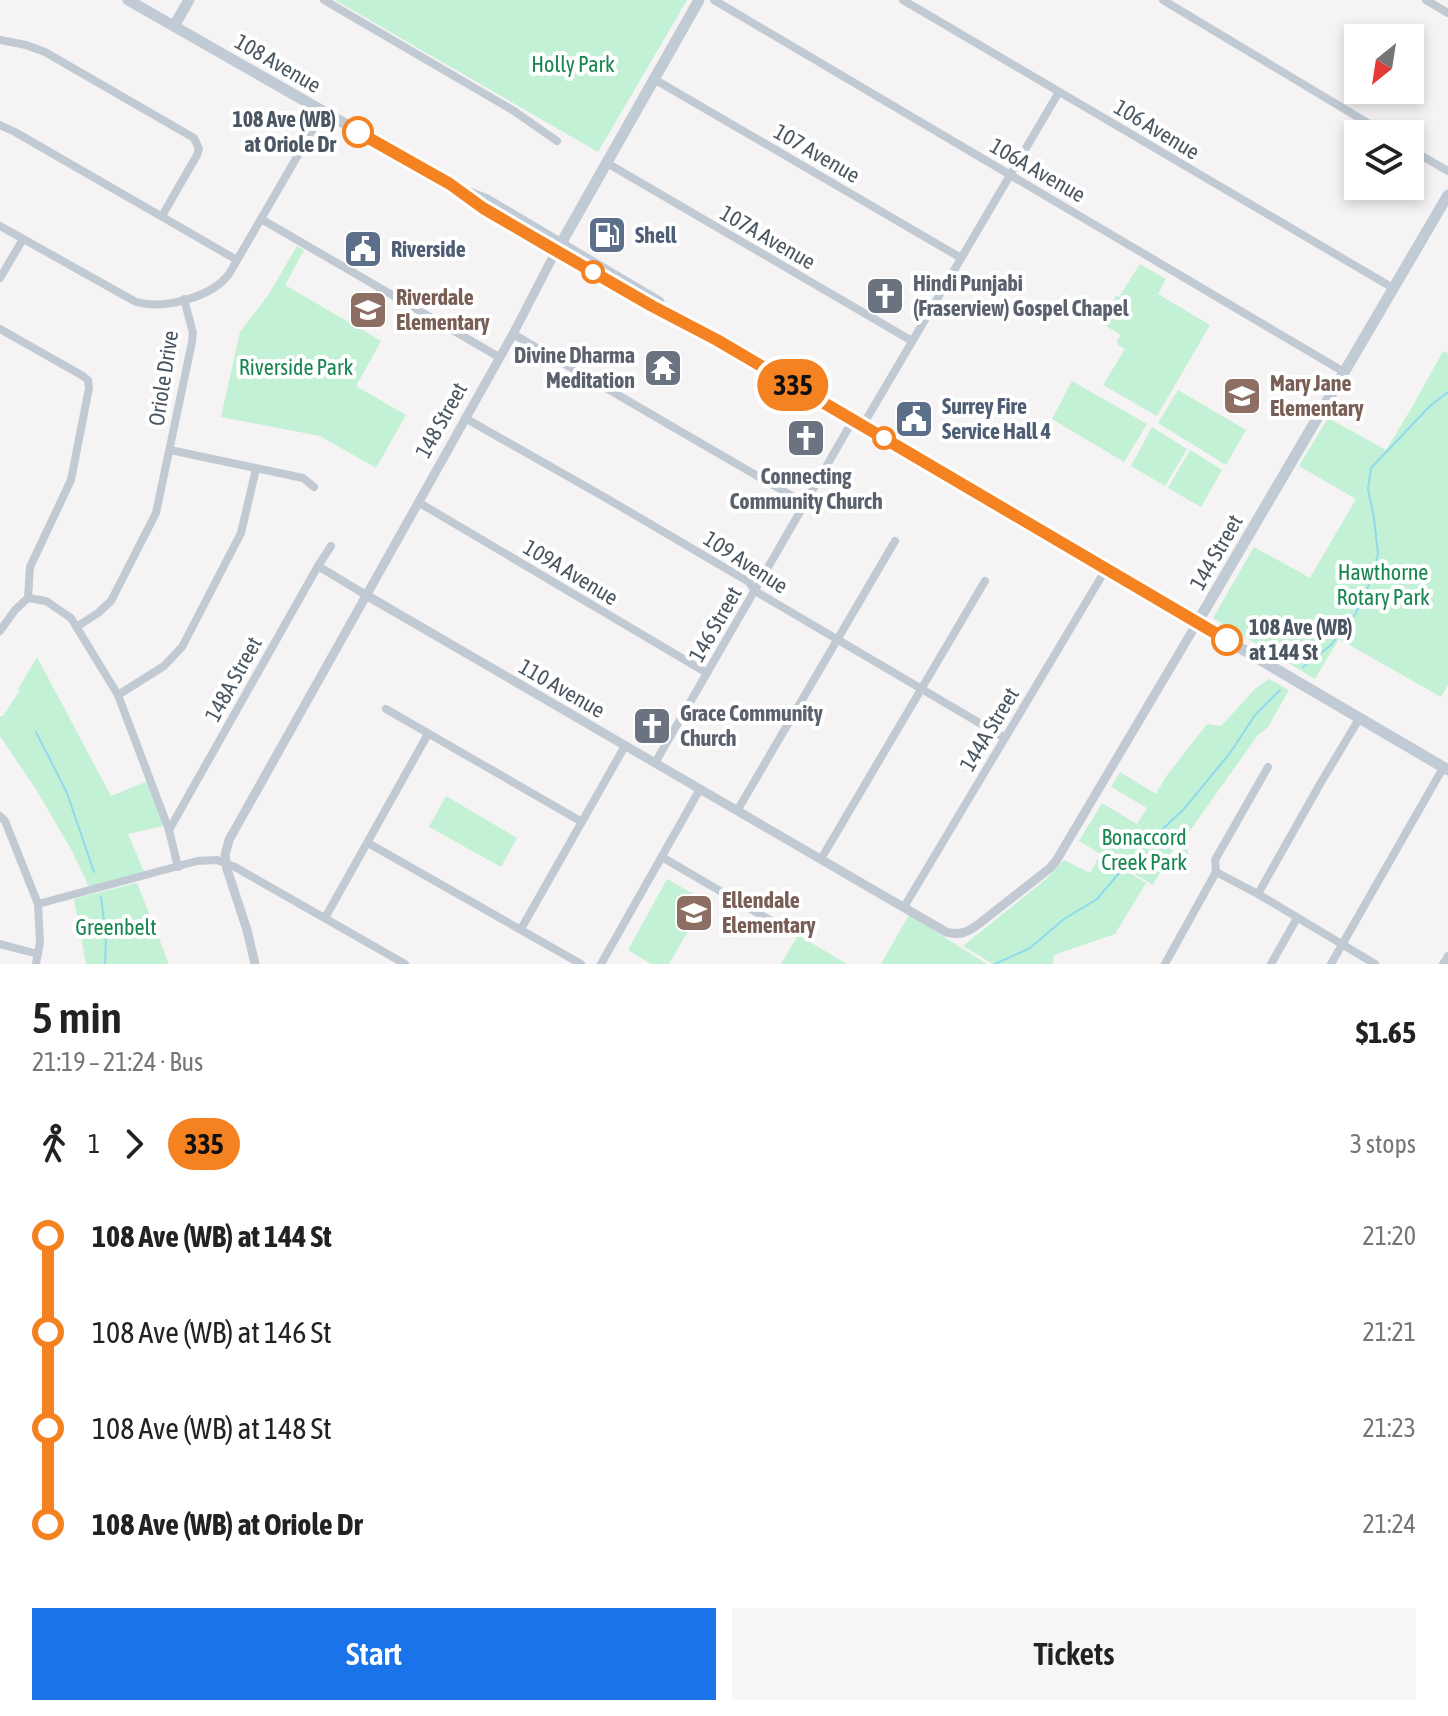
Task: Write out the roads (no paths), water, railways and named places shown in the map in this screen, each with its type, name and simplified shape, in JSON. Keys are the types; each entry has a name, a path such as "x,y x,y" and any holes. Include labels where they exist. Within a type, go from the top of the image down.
{"main road":[{"name":"108 Avenue","path":"128,0 450,184 487,200 558,247 657,300 695,328 1447,769"},
{"path":"174,26 189,0"},
{"name":"148 Street","path":"558,247 699,0"},
{"name":"144 Street","path":"1197,623 1448,195"}],"street":[{"path":"324,0 514,111 557,141"},
{"name":"106A Avenue","path":"714,0 1344,372"},
{"name":"106 Avenue","path":"903,0 1393,288"},
{"path":"1163,0 1363,120"},
{"path":"1426,0 1448,13"},
{"path":"0,40 45,52 194,138 199,149 197,155 162,216"},
{"name":"107 Avenue","path":"654,79 961,258"},
{"name":"146 Street","path":"655,763 804,503 912,341 1059,92"},
{"name":"Oriole Drive","path":"78,626 105,608 117,592 156,513 193,333 184,299 219,286 229,274 323,112"},
{"path":"0,125 237,260"},
{"path":"1424,157 1448,171"},
{"name":"107A Avenue","path":"607,163 912,341"},
{"path":"261,219 499,357"},
{"path":"0,226 136,302 157,305 184,299"},
{"path":"0,278 23,239"},
{"name":"148 Street","path":"226,862 232,834 513,334 558,247"},
{"path":"0,329 88,380 89,388 71,480 30,567 28,598 0,631"},
{"path":"513,334 804,503"},
{"name":"109 Avenue","path":"465,418 749,582 755,591 1005,738"},
{"path":"170,450 303,478 314,487"},
{"path":"118,695 164,666 182,647 241,533 256,469"},
{"name":"109A Avenue","path":"418,502 707,673"},
{"path":"737,811 895,541"},
{"name":"148A Street","path":"169,830 331,546"},
{"name":"110 Avenue","path":"318,566 946,932 956,934"},
{"name":"144A Street","path":"904,907 1106,569"},
{"path":"821,859 985,581"},
{"path":"28,598 55,606 78,626 118,695 169,830 178,867"},
{"name":"144 Street","path":"956,934 968,932 1056,861 1197,623"},
{"path":"386,709 582,822"},
{"path":"1258,894 1359,719"},
{"path":"325,918 428,734"},
{"path":"521,929 625,746"},
{"path":"1165,964 1216,872 1215,860 1268,767"},
{"path":"1331,964 1447,769"},
{"path":"601,964 700,789"},
{"path":"0,816 5,821 38,904 40,942 37,959 0,944"},
{"path":"368,843 581,964"},
{"path":"662,857 756,912 788,927"},
{"path":"38,904 209,859 226,862 393,961 405,964"},
{"path":"226,862 255,964"},
{"path":"1216,872 1375,964"},
{"path":"1271,964 1297,918"},
{"path":"1443,964 1448,956"}],"waterway":[{"path":"1303,667 1331,645 1356,613 1366,594 1378,554 1368,489 1371,468 1430,406 1448,392"},
{"path":"995,964 1030,948 1064,919 1097,899 1132,858 1184,809 1230,753 1255,715 1280,690"},
{"path":"36,732 67,793 94,872"},
{"path":"101,897 106,938 105,964"}],"place":[{"name":"108 Ave (WB) at Oriole Dr","path":"358,132"},
{"name":"Shell","path":"607,235"},
{"name":"Riverside","path":"363,249"},
{"name":"Hindi Punjabi (Fraserview) Gospel Chapel","path":"885,296"},
{"name":"Riverdale Elementary","path":"368,310"},
{"name":"Divine Dharma Meditation","path":"663,368"},
{"name":"Mary Jane Elementary","path":"1242,396"},
{"name":"Surrey Fire Service Hall 4","path":"914,419"},
{"name":"Connecting Community Church","path":"806,438"},
{"name":"108 Ave (WB) at 144 St","path":"1227,640"},
{"name":"Grace Community Church","path":"652,726"},
{"name":"Ellendale Elementary","path":"694,913"}],"park label":[{"name":"Holly Park","path":"573,64"},
{"name":"Riverside Park","path":"296,367"},
{"name":"Hawthorne Rotary Park","path":"1383,584"},
{"name":"Bonaccord Creek Park","path":"1144,850"},
{"name":"Greenbelt","path":"116,927"}]}
